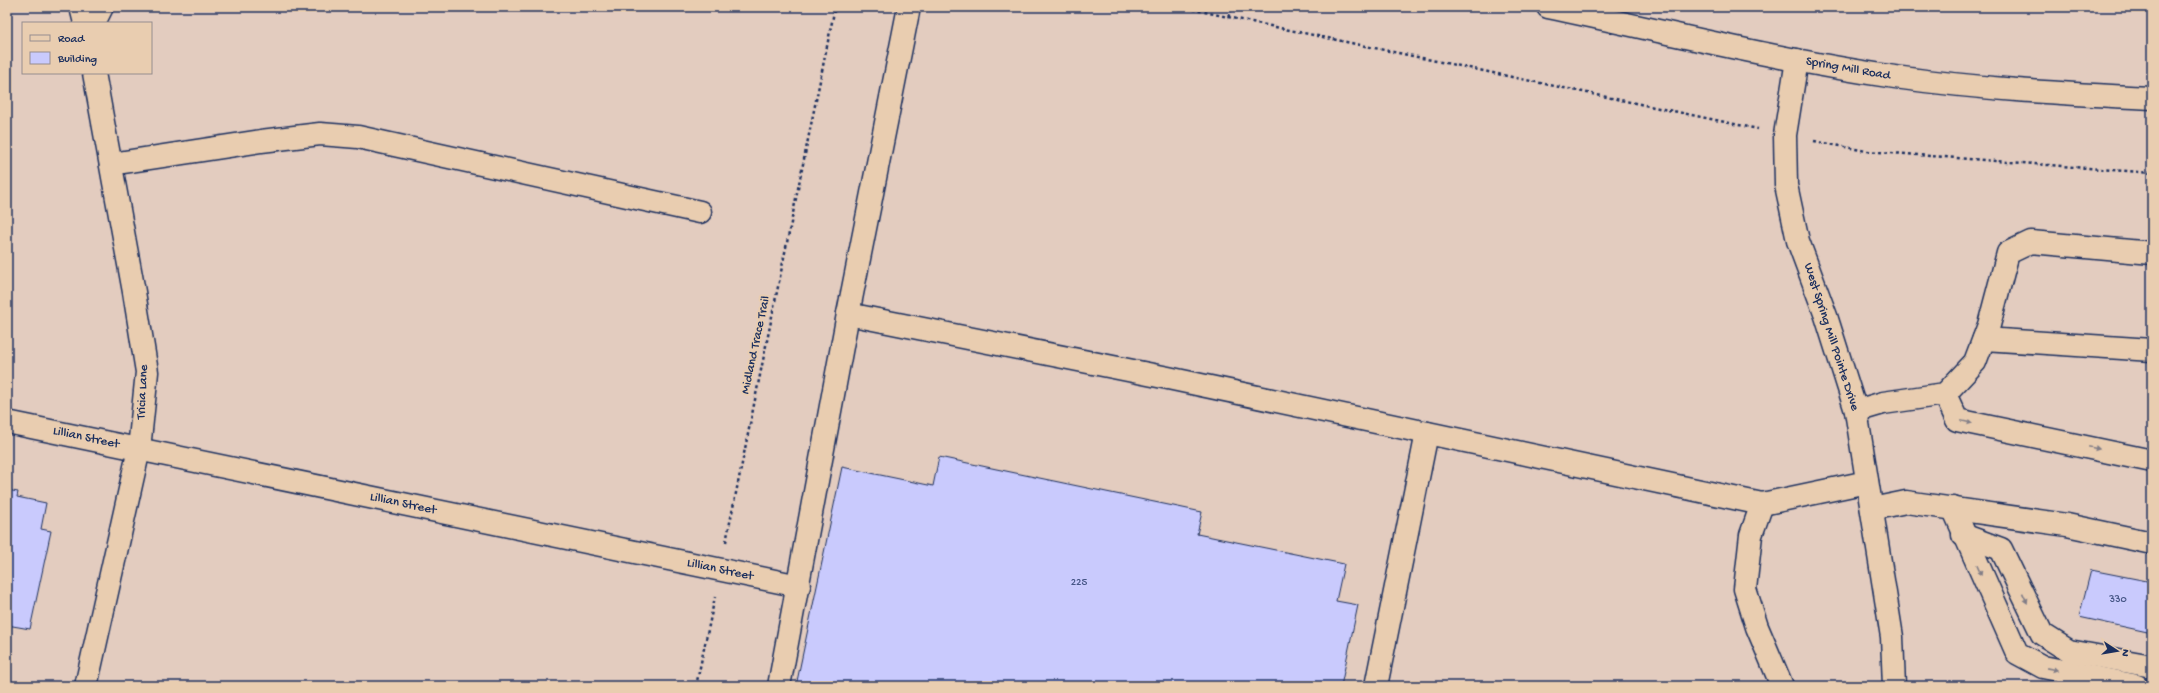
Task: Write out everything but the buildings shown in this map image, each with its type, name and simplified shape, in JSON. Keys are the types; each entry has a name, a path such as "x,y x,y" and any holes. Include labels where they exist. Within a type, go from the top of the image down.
{"street":[{"path":"81,7 84,22"},
{"path":"94,22 102,7"},
{"path":"780,686 848,314 910,7"},
{"name":"Spring Mill Road","path":"1548,7 1797,60 1894,77 1985,88 2152,98"},
{"name":"West Spring Mill Pointe Drive","path":"1797,60 1785,135 1786,184 1798,241 1826,316 1856,411 1892,637 1894,686"},
{"name":"Tricia Lane","path":"86,686 139,449 147,372 94,74"},
{"path":"111,164 260,141 327,135 358,137 700,212"},
{"path":"1856,411 1883,403 1945,394 1975,362 1984,338 2008,253 2031,242 2152,253"},
{"path":"848,314 1428,433 1762,504 1867,482"},
{"path":"1984,338 2152,350"},
{"path":"1945,394 1957,420 2152,461"},
{"name":"Lillian Street","path":"7,422 799,586"},
{"path":"1376,686 1428,433"},
{"path":"1872,509 1906,502 2067,525 2152,543"},
{"path":"1762,504 1750,535 1745,588 1757,628 1782,686"},
{"path":"1953,508 1963,534 2017,653 2042,667 2137,686"},
{"path":"1963,534 2001,549 2042,634 2069,651 2152,666"}],"path":[{"name":"Midland Trace Trail","path":"696,686 835,7"},
{"path":"1181,7 1866,151 2152,173"},
{"path":"1228,17 1233,7"}]}
